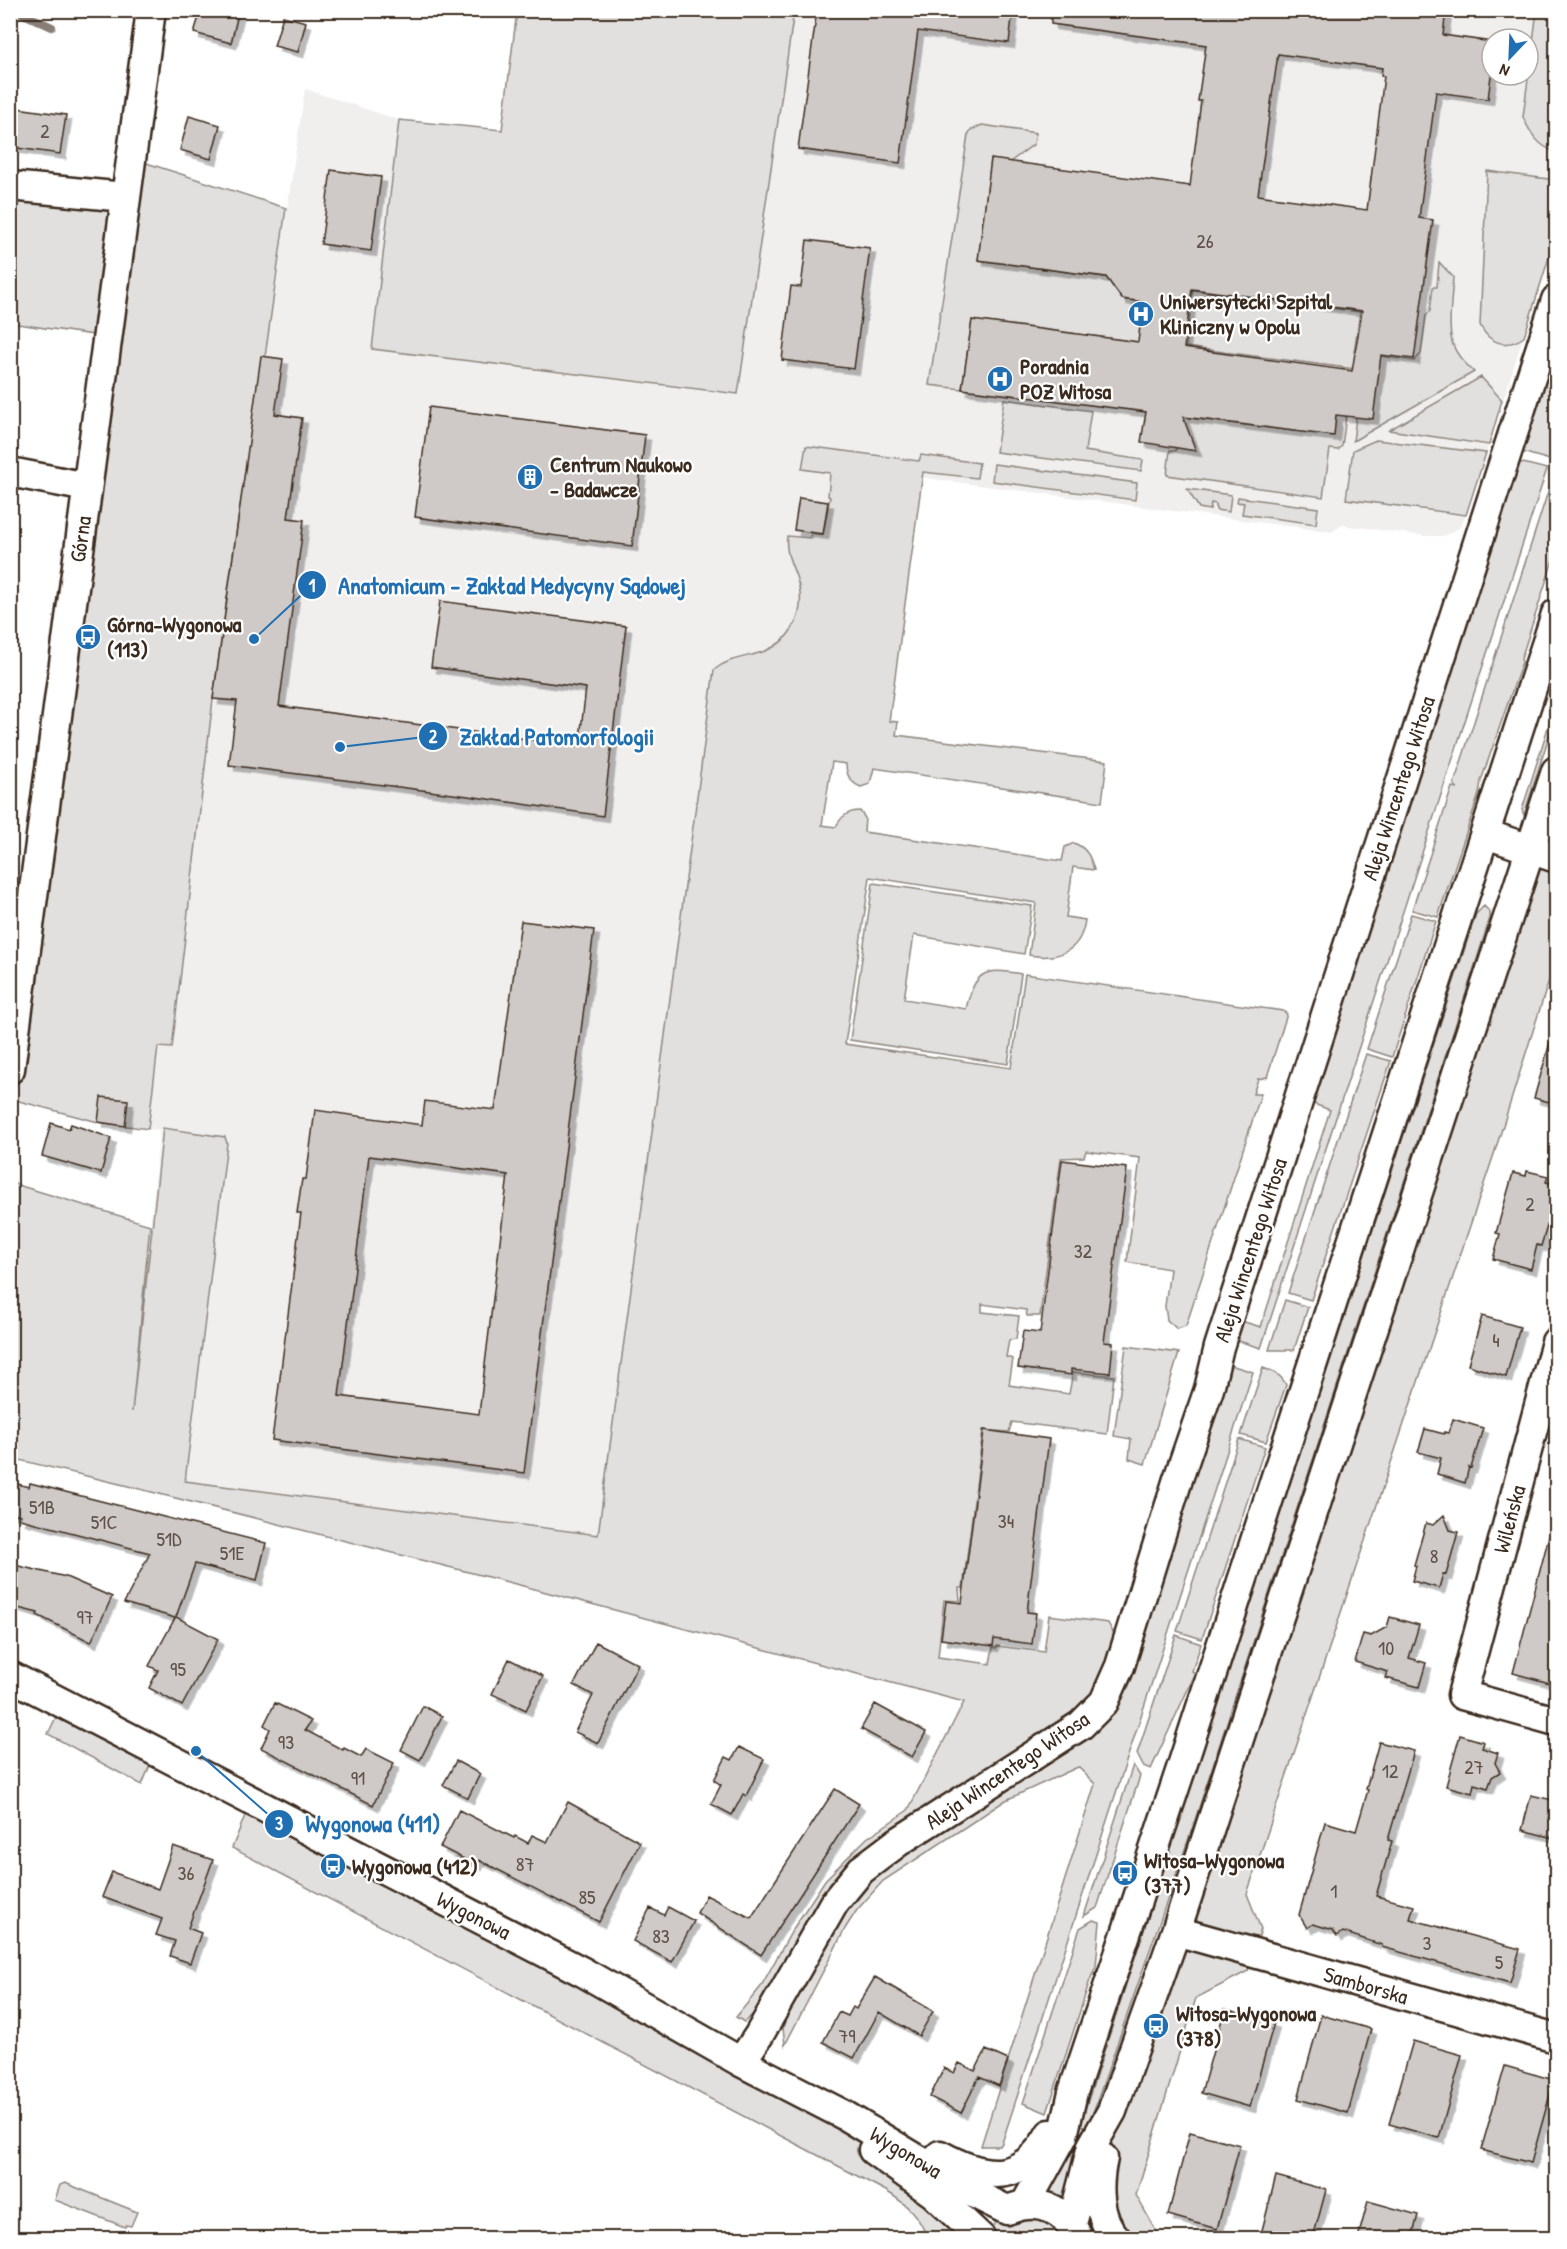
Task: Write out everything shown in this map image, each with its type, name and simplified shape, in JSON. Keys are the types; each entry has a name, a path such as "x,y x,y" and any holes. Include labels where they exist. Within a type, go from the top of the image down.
{"street":[{"name":"Górna","path":"10,1069 151,10"},
{"path":"10,186 125,197"},
{"name":"Aleja Wincentego Witosa","path":"741,2062 759,2035 834,1903 861,1870 898,1842 1082,1725 1104,1702 1109,1692 1120,1666 1178,1479 1209,1389 1219,1347 1557,300"},
{"path":"10,472 87,487"},
{"path":"985,2238 998,2218 1017,2207 1063,2136 1073,2092 1182,1766 1557,614"},
{"path":"1116,2238 1105,2221 1100,2199 1100,2173 1112,2111 1176,1931 1544,854 1557,771"},
{"path":"1486,834 1544,854"},
{"name":"Wileńska","path":"1557,1342 1462,1695 1557,1721"},
{"name":"Wygonowa","path":"10,1676 583,1972 741,2062 844,2115 975,2194 1017,2207 1045,2206 1059,2212 1077,2234"},
{"name":"Samborska","path":"1176,1931 1557,2038"},
{"name":"Wygonowa","path":"741,2062 933,2193 981,2238"},
{"path":"844,2115 855,2120 886,2126 966,2167 980,2172 1005,2174 1025,2164 1042,2148 1073,2092"},
{"path":"1077,2234 1092,2146 1112,2111"}],"shaded area":[{"path":"517,11 794,11 738,394 372,349 399,120 502,130"},
{"path":"794,11 1556,11 1556,234 1467,514 1459,528 1444,536 1425,536 1342,525 1332,532 918,477 819,716 691,1631 300,1528 124,1485 160,1130 148,1129 158,1046 172,1047 213,699 239,511 305,89 399,120 372,349 738,394"},
{"path":"1537,11 1556,11 1556,152 1545,147 1536,139 1523,117 1527,87 1540,87 1540,27 1535,27"},
{"path":"982,125 1036,133 1034,144 1010,162 991,159 978,260 1112,278 1111,284 1122,299 1143,302 1140,329 1172,333 1170,346 972,320 962,389 929,385 968,135 971,130"},
{"path":"131,158 286,208 213,699 172,1048 158,1047 148,1129 98,1122 11,1099 11,1069 107,337 11,323 10,186 125,197"},
{"path":"1487,171 1556,180 1556,235 1524,337 1511,343 1499,343 1493,340 1488,337 1480,325"},
{"path":"1439,262 1453,277 1450,321 1453,345 1459,356 1474,372 1353,441 1362,370 1186,347 1193,290 1360,312 1354,352 1414,361 1421,354 1426,316 1430,311 1433,287 1437,287"},
{"path":"1555,345 1556,440 1550,460 1522,452"},
{"path":"1342,369 1352,371 1342,446 1338,450 1330,449 1323,497 1167,475 1170,450 1176,451 1181,417 1333,436"},
{"path":"1481,377 1502,400 1489,445 1389,430"},
{"path":"1004,399 1091,411 1085,451 1143,460 1141,471 996,452"},
{"path":"1376,440 1486,453 1466,515 1346,499 1353,450"},
{"path":"806,446 919,461 921,455 979,463 977,478 923,472 889,721 898,722 896,735 1107,761 1102,802 874,768 870,784 861,787 850,778 846,764 832,762 822,825 836,827 845,815 860,811 865,818 864,832 1062,861 1065,847 1074,843 1088,854 1094,870 1073,867 1066,917 1085,920 1083,931 1073,946 1058,955 1049,956 1029,955 1036,903 870,877 845,1044 1011,1068 1025,974 1283,1011 1287,1014 1267,1077 1258,1079 1253,1094 1261,1094 1186,1326 1177,1329 1167,1320 1165,1306 1170,1269 1127,1262 1140,1158 1086,1151 1084,1157 1061,1158 1040,1316 1027,1316 1026,1310 982,1304 982,1312 1019,1316 1016,1339 1009,1340 1006,1357 1013,1359 1009,1385 1069,1394 1073,1372 1114,1376 1107,1434 1012,1422 1009,1432 983,1430 963,1588 959,1588 960,1601 944,1600 938,1657 990,1664 993,1647 997,1646 1044,1652 1049,1615 1108,1623 1115,1636 1115,1645 1096,1690 1076,1711 1043,1734 916,1814 756,2012 744,2022 736,2017 760,1988 793,1929 825,1880 867,1838 908,1810 964,1702 508,1582 11,1458 11,1183 150,1225 132,1412 163,1128 225,1137 227,1143 185,1481 598,1535 714,670 739,658 774,647 793,628 797,620 800,593 787,552 787,536 810,538 811,533 823,535 830,497 828,496 830,473 802,469"},
{"path":"1519,462 1547,469 1261,1348 1235,1340 1241,1321 1261,1327 1330,1110 1311,1103"},
{"path":"994,464 1137,483 1135,500 992,481"},
{"path":"1556,473 1556,551 1521,659 1522,662 1481,781 1479,794 1438,917 1412,910 1452,787 1457,788 1454,784 1553,476"},
{"path":"1187,489 1231,495 1229,512 1216,510 1216,504 1211,503 1210,510 1199,508"},
{"path":"1238,497 1318,508 1316,524 1242,514 1244,503 1237,502"},
{"path":"1556,702 1556,714 1524,815 1522,810"},
{"path":"1531,851 1556,858 1556,958 1495,1151 1247,1894 1261,1929 1248,1971 1196,1998 1136,2195 1160,2238 985,2238 998,2218 1007,2210 1072,2223"},
{"path":"873,883 1032,906 1024,954 914,935 904,999 966,1009 973,987 983,975 998,971 1021,974 1008,1064 850,1040"},
{"path":"1484,906 1490,912 1490,918 1191,1832 1088,2127 1080,2125 1476,914"},
{"path":"1411,914 1436,921 1392,1057 1367,1049"},
{"path":"1366,1054 1391,1061 1311,1300 1288,1293"},
{"path":"1285,1300 1308,1307 1294,1350 1269,1350"},
{"path":"1126,1346 1179,1353 1145,1464 1129,1459 1131,1439 1114,1436"},
{"path":"1227,1364 1253,1372 1002,2143 1000,2146 981,2146 1095,1784 1078,1767 1006,1800 883,1881 857,1910 846,1927 785,2045 783,2028 788,2008 806,1974 854,1898 891,1860 1108,1717 1122,1699 1132,1679"},
{"path":"1263,1368 1279,1376 1286,1385 1266,1442 1241,1435"},
{"path":"1239,1439 1265,1447 1202,1639 1177,1631"},
{"path":"1176,1635 1201,1644 1192,1671 1195,1674 1151,1769 1143,1766 1137,1754"},
{"path":"56,1717 150,1765 142,1785 48,1734"},
{"path":"1133,1765 1140,1776 1097,1908 1084,1916"},
{"path":"251,1801 741,2062 881,2156 981,2238 927,2238 911,2211 886,2191 232,1848"},
{"path":"1093,1920 1100,1922 1096,1966 1047,2113 1023,2103 1080,1928"},
{"path":"1067,2149 1081,2154 1067,2202 1043,2194"},
{"path":"65,2183 137,2212 131,2226 126,2225 125,2227 55,2200 60,2185"}],"building":[{"path":"201,10 239,10 231,43 194,33"},
{"path":"817,10 1013,10 1009,43 918,31 900,163 798,149"},
{"path":"1051,10 1446,10 1443,35 1480,40 1480,87 1490,87 1488,99 1436,92 1419,218 1433,220 1414,359 1381,355 1373,419 1336,415 1334,436 1183,417 1196,451 1141,442 1146,412 962,389 972,320 1138,342 1143,302 1122,299 1106,277 978,260 991,159 1190,186 1206,45 1051,24","holes":["1278,54 1382,68 1381,76 1384,76 1367,210 1258,195","1192,289 1362,311 1352,371 1184,348"]},
{"path":"283,16 306,22 298,52 274,46"},
{"path":"10,107 66,115 60,154 10,147"},
{"path":"189,116 220,125 211,159 180,150"},
{"path":"331,170 381,177 371,251 321,244"},
{"path":"807,240 870,248 854,369 782,360 791,286 801,287"},
{"path":"261,356 283,359 275,414 302,418 288,518 304,520 279,706 579,746 586,688 431,667 440,601 626,626 603,816 229,765 237,701 213,699"},
{"name":"Centrum Naukowo - Badawcze","path":"429,407 645,435 632,546 415,517"},
{"path":"799,498 828,502 823,534 794,530"},
{"path":"521,921 594,930 524,1473 272,1440 301,1213 297,1213 302,1179 306,1179 315,1110 422,1125 425,1101 495,1110","holes":["369,1156 508,1175 479,1414 339,1396"]},
{"path":"1551,1039 1557,1040 1557,1104 1534,1098"},
{"path":"101,1097 128,1100 125,1126 98,1122"},
{"path":"51,1123 69,1129 71,1124 111,1138 101,1173 42,1156"},
{"path":"1062,1160 1127,1168 1104,1342 1113,1343 1110,1373 1071,1369 1071,1375 1018,1368 1023,1331 1040,1333"},
{"path":"1527,1171 1548,1176 1546,1182 1557,1185 1557,1193 1541,1246 1537,1245 1531,1269 1493,1259 1500,1234 1496,1233 1513,1173 1526,1176"},
{"path":"1482,1316 1520,1327 1506,1377 1468,1365"},
{"path":"1453,1419 1483,1428 1465,1483 1437,1474 1441,1458 1418,1452 1425,1429 1444,1434 1444,1432 1449,1433"},
{"path":"984,1430 1049,1439 1027,1612 1036,1613 1032,1644 994,1639 993,1646 941,1639 946,1601 962,1603"},
{"path":"10,1482 29,1487 30,1483 266,1543 257,1580 195,1564 176,1617 218,1639 182,1706 149,1688 158,1670 149,1666 175,1618 124,1603 150,1553 20,1519 21,1515 10,1513"},
{"path":"1444,1515 1450,1530 1458,1532 1446,1575 1443,1574 1439,1588 1412,1581 1416,1566 1414,1565 1426,1523 1433,1525"},
{"path":"1549,1536 1557,1537 1557,1685 1513,1673"},
{"path":"10,1564 66,1577 112,1597 91,1642 37,1615 38,1613 10,1606"},
{"path":"1390,1617 1419,1625 1409,1658 1426,1663 1419,1687 1386,1678 1388,1672 1355,1662 1363,1634 1371,1636 1387,1627"},
{"path":"596,1642 638,1664 598,1743 575,1732 593,1695 574,1685"},
{"path":"509,1659 543,1676 526,1710 492,1694"},
{"path":"275,1703 311,1721 305,1730 343,1750 344,1748 361,1757 366,1749 394,1763 373,1805 261,1748 270,1729 264,1725"},
{"path":"875,1704 926,1732 912,1757 861,1729"},
{"path":"423,1706 442,1716 420,1760 401,1750"},
{"path":"1460,1735 1484,1742 1482,1748 1498,1753 1495,1763 1500,1772 1492,1777 1488,1788 1474,1784 1472,1793 1446,1786"},
{"path":"1379,1742 1414,1751 1388,1840 1392,1841 1376,1896 1414,1906 1410,1919 1520,1949 1510,1983 1382,1947 1382,1945 1343,1932 1337,1936 1333,1930 1313,1924 1307,1928 1299,1915 1325,1822 1356,1831"},
{"path":"739,1747 764,1759 746,1796 743,1794 732,1815 711,1804 721,1785 714,1780 726,1757 732,1760"},
{"path":"456,1761 480,1774 468,1798 443,1785"},
{"path":"835,1789 859,1804 761,1955 697,1913 706,1895 751,1918"},
{"path":"1531,1795 1557,1801 1557,1839 1522,1830"},
{"path":"568,1802 640,1842 599,1922 479,1860 476,1865 440,1847 459,1810 514,1838 515,1836 528,1843 532,1835 547,1842"},
{"path":"173,1846 213,1860 188,1928 201,1933 190,1963 170,1956 175,1941 156,1935 162,1919 102,1897 112,1872 158,1889"},
{"path":"668,1907 694,1921 672,1962 633,1941 650,1908 664,1915"},
{"path":"875,1977 933,2011 919,2036 879,2012 854,2058 823,2042 839,2012 848,2016 853,2007 856,2009"},
{"path":"1225,2009 1274,2023 1250,2107 1201,2093"},
{"path":"1321,2015 1371,2029 1348,2113 1298,2099"},
{"path":"1413,2041 1462,2055 1439,2138 1389,2124"},
{"path":"986,2050 1008,2060 999,2086 979,2077 961,2113 930,2097 944,2068 954,2073 959,2063 975,2071"},
{"path":"1505,2066 1554,2080 1531,2163 1481,2150"},
{"path":"1190,2132 1240,2145 1217,2229 1168,2215"},
{"path":"1276,2176 1326,2190 1313,2238 1260,2238"},
{"path":"1368,2201 1418,2215 1412,2238 1358,2238"}],"waterway":[{"path":"15,10 52,27"}],"place":[{"name":"Uniwersytecki Szpital Kliniczny w Opolu","path":"1141,314"},
{"name":"Poradnia POZ Witosa","path":"1000,379"},
{"name":"Centrum Naukowo - Badawcze","path":"530,477"},
{"name":"Górna-Wygonowa (113)","path":"88,637"},
{"name":"Anatomicum - Zakład Medycyny Sądowej","path":"254,639"},
{"name":"Zakład Patomorfologii","path":"340,747"},
{"name":"Wygonowa (411)","path":"196,1751"},
{"name":"Wygonowa (412)","path":"333,1866"},
{"name":"Witosa-Wygonowa (377)","path":"1125,1873"},
{"name":"Witosa-Wygonowa (378)","path":"1156,2026"}]}
